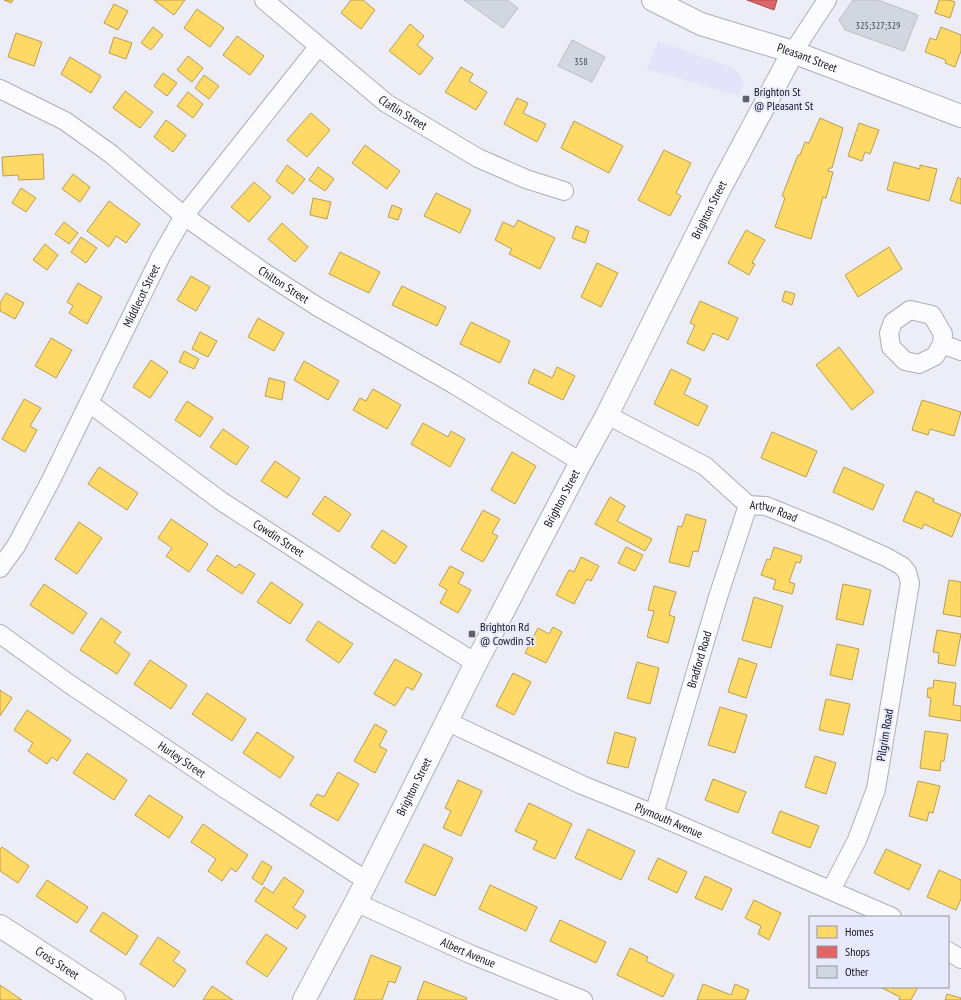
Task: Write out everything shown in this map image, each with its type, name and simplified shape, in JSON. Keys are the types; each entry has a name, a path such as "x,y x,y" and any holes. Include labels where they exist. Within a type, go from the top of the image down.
{"main road":[{"name":"Pleasant Street","path":"653,0 701,24 793,52 961,116"},
{"name":"Brighton Street","path":"304,1000 367,880 476,663 607,415 719,190 793,52"},
{"name":"Cross Street","path":"0,926 114,1000"}],"street":[{"name":"Claflin Street","path":"264,0 386,103 471,154 526,179 564,191"},
{"name":"Brighton Street","path":"793,52 827,0"},
{"name":"Middlecot Street","path":"0,568 16,546 161,256 184,216 318,47"},
{"name":"Chilton Street","path":"2,95 65,121 111,154 184,216 265,273 318,307 455,385 581,462"},
{"path":"942,344 961,352"},
{"name":"Cowdin Street","path":"88,403 221,501 366,595 476,663"},
{"name":"Arthur Road","path":"607,415 705,466 748,506 766,506 830,532 886,557 902,566 907,572"},
{"name":"Bradford Road","path":"654,814 718,597 748,506"},
{"name":"Pilgrim Road","path":"832,890 857,840 876,790 910,583 907,572"},
{"name":"Hurley Street","path":"0,634 101,705 231,792 367,880"},
{"name":"Plymouth Avenue","path":"446,721 582,785 654,814 890,916"},
{"name":"Albert Avenue","path":"355,902 470,954 583,1000"},
{"path":"949,952 961,959"}],"shaded area":[{"path":"658,41 734,68 744,82 738,96 647,69"}],"building: Homes":[{"path":"4,0 13,0 11,3"},
{"path":"154,0 185,0 174,15"},
{"path":"351,0 363,0 375,10 361,29 341,13"},
{"path":"939,0 949,0 955,2 950,18 935,13"},
{"path":"114,4 128,11 118,30 104,23"},
{"path":"197,9 224,28 210,47 184,28"},
{"path":"410,24 424,36 417,45 433,58 420,75 389,51"},
{"path":"153,27 163,35 151,50 141,43"},
{"path":"941,27 961,35 961,51 955,67 945,63 946,60 925,52 930,38 936,40"},
{"path":"16,33 42,42 34,66 8,57"},
{"path":"237,36 264,56 250,75 223,55"},
{"path":"114,37 132,43 126,59 109,53"},
{"path":"188,56 203,68 192,82 177,70"},
{"path":"70,57 101,76 91,93 61,74"},
{"path":"461,67 473,74 469,81 487,92 476,110 445,92"},
{"path":"163,73 177,83 167,96 154,86"},
{"path":"204,75 219,86 209,99 195,88"},
{"path":"125,91 153,112 140,128 113,108"},
{"path":"188,92 203,104 193,118 177,106"},
{"path":"517,98 528,103 523,113 546,124 537,142 504,124"},
{"path":"311,113 330,130 307,157 287,140"},
{"path":"820,118 843,128 832,168 829,168 828,171 833,172 826,198 823,197 811,239 775,227 785,198 782,196 798,155 800,155 805,142 809,143"},
{"path":"166,120 186,135 173,152 154,137"},
{"path":"574,121 623,146 609,173 561,148"},
{"path":"859,123 879,130 870,154 865,152 862,161 848,156"},
{"path":"365,145 400,171 387,189 352,163"},
{"path":"664,150 691,163 676,193 681,196 670,216 638,200"},
{"path":"43,154 44,179 19,180 18,175 3,176 2,157"},
{"path":"894,162 920,169 920,165 937,169 929,201 887,190"},
{"path":"287,165 305,179 293,194 276,181"},
{"path":"318,167 334,179 325,191 309,180"},
{"path":"73,174 90,187 80,202 62,189"},
{"path":"958,177 961,179 961,204 950,200"},
{"path":"254,182 271,197 249,222 231,207"},
{"path":"21,188 36,198 26,212 12,203"},
{"path":"436,193 471,210 460,233 424,216"},
{"path":"313,198 331,202 327,219 310,215"},
{"path":"109,201 140,224 126,243 116,236 109,247 87,231"},
{"path":"392,205 402,209 398,220 388,217"},
{"path":"518,220 555,238 540,269 509,254 512,249 495,240 503,222 514,227"},
{"path":"64,222 78,233 69,244 55,234"},
{"path":"282,223 308,247 295,262 268,239"},
{"path":"576,226 589,231 585,243 572,238"},
{"path":"746,230 765,240 752,263 755,264 749,275 728,263"},
{"path":"81,237 97,248 86,263 71,252"},
{"path":"45,244 58,255 47,270 33,260"},
{"path":"889,247 902,269 858,297 845,275"},
{"path":"340,252 380,272 369,293 329,274"},
{"path":"597,263 618,273 601,307 581,297"},
{"path":"191,276 210,287 196,311 177,300"},
{"path":"78,283 102,297 87,324 69,313 73,306 67,302"},
{"path":"402,286 446,307 437,326 392,305"},
{"path":"785,291 795,294 792,305 782,301"},
{"path":"6,293 24,303 15,319 0,311 0,303"},
{"path":"700,301 738,318 728,340 713,333 704,351 687,343 695,325 690,323"},
{"path":"258,318 284,333 274,351 248,337"},
{"path":"471,322 510,341 500,363 460,344"},
{"path":"200,332 217,341 208,357 192,349"},
{"path":"51,338 72,350 56,378 35,366"},
{"path":"839,347 874,392 852,410 816,365"},
{"path":"184,351 199,359 194,369 179,362"},
{"path":"151,360 168,372 150,398 133,387"},
{"path":"304,361 339,381 328,400 294,380"},
{"path":"557,367 575,376 563,400 528,383 534,369 552,378"},
{"path":"671,369 691,379 684,394 708,406 698,426 654,404"},
{"path":"269,378 285,382 282,400 265,396"},
{"path":"373,389 401,405 387,429 353,410 360,398 366,401"},
{"path":"24,399 41,408 30,426 37,430 25,452 2,439"},
{"path":"922,400 961,412 954,436 930,429 928,435 912,430"},
{"path":"187,401 213,418 200,437 175,420"},
{"path":"423,423 448,437 451,431 465,439 450,467 411,444"},
{"path":"223,429 249,447 236,465 210,447"},
{"path":"772,432 817,451 806,477 761,458"},
{"path":"512,452 536,466 515,504 491,490"},
{"path":"275,461 300,478 287,498 261,481"},
{"path":"99,467 138,493 127,510 88,484"},
{"path":"844,467 884,485 873,510 833,492"},
{"path":"916,491 934,499 933,502 961,514 952,537 924,524 922,529 903,521"},
{"path":"325,496 351,514 339,532 312,514"},
{"path":"610,497 625,506 617,521 652,539 645,551 595,524"},
{"path":"483,510 500,519 492,533 498,536 483,562 461,550"},
{"path":"686,514 706,520 698,552 693,551 689,567 669,562 678,526 682,527"},
{"path":"171,519 208,544 189,572 166,556 172,548 158,538"},
{"path":"79,522 102,538 77,574 55,559"},
{"path":"382,530 407,546 395,564 371,547"},
{"path":"626,547 643,555 635,571 618,563"},
{"path":"774,547 802,556 800,563 796,562 789,582 795,584 792,594 773,589 776,580 761,575 767,559 770,560"},
{"path":"217,555 236,568 239,564 255,574 242,594 207,570"},
{"path":"581,557 599,566 591,581 587,579 574,604 556,595 569,570 574,572"},
{"path":"450,566 464,573 458,583 471,590 458,613 440,603 447,590 439,585"},
{"path":"949,580 961,582 961,617 943,614"},
{"path":"271,582 303,604 290,624 257,602"},
{"path":"44,584 87,613 73,634 30,605"},
{"path":"843,584 871,590 863,625 836,619"},
{"path":"654,586 676,592 669,615 675,617 668,643 647,637 654,611 648,610"},
{"path":"754,597 783,606 771,648 742,640"},
{"path":"101,618 121,632 114,642 130,654 117,674 80,650"},
{"path":"318,621 353,644 339,663 306,640"},
{"path":"553,627 562,632 546,663 525,653 538,628 549,634"},
{"path":"937,630 961,634 955,666 938,663 939,653 933,652"},
{"path":"837,644 859,649 852,680 830,675"},
{"path":"739,658 757,664 746,698 728,692"},
{"path":"395,659 422,674 413,690 407,687 395,706 374,694"},
{"path":"150,660 187,685 171,709 134,684"},
{"path":"637,662 659,668 650,704 627,698"},
{"path":"513,673 531,682 514,715 496,706"},
{"path":"934,680 956,683 953,705 961,706 961,721 929,716 931,698 927,697 928,688 933,688"},
{"path":"0,690 12,698 0,716"},
{"path":"207,693 246,719 232,741 192,714"},
{"path":"826,699 850,704 843,735 819,730"},
{"path":"720,707 747,715 735,753 708,745"},
{"path":"27,710 71,740 57,761 52,757 47,764 28,751 33,743 14,730"},
{"path":"375,724 387,731 379,746 387,750 375,773 354,761"},
{"path":"925,731 948,734 944,761 941,761 940,771 920,768"},
{"path":"257,732 294,757 280,778 243,753"},
{"path":"615,732 636,738 628,768 607,763"},
{"path":"87,753 127,780 114,800 73,773"},
{"path":"815,756 836,763 826,794 805,787"},
{"path":"338,772 359,784 338,821 310,805 317,794 324,797"},
{"path":"713,779 746,792 738,813 705,800"},
{"path":"458,780 482,791 461,836 443,828 451,811 445,808"},
{"path":"918,781 940,786 933,813 929,812 927,821 909,816"},
{"path":"149,795 183,817 169,838 135,815"},
{"path":"529,803 572,824 555,859 533,849 537,841 515,831"},
{"path":"780,811 819,826 810,848 772,833"},
{"path":"203,824 248,855 236,872 231,868 222,881 208,871 216,859 191,842"},
{"path":"588,829 635,851 621,880 575,858"},
{"path":"424,844 453,858 435,896 405,882"},
{"path":"2,847 29,866 18,883 0,871 0,849"},
{"path":"886,849 921,865 909,890 874,873"},
{"path":"658,858 687,872 677,893 648,879"},
{"path":"262,861 272,867 262,885 252,878"},
{"path":"939,870 961,880 961,899 956,910 927,897"},
{"path":"705,876 732,889 722,910 695,898"},
{"path":"284,877 304,891 293,908 306,916 297,929 255,901 264,887 273,893"},
{"path":"47,880 88,907 77,923 36,896"},
{"path":"490,885 537,907 526,931 479,909"},
{"path":"754,900 781,913 769,940 758,934 761,926 745,918"},
{"path":"103,912 138,936 126,955 90,931"},
{"path":"560,920 606,942 596,963 550,941"},
{"path":"266,934 287,948 267,977 246,963"},
{"path":"158,937 180,952 173,961 186,970 174,987 140,964"},
{"path":"630,948 648,957 646,961 674,975 663,997 617,975"},
{"path":"371,955 401,967 395,983 389,981 382,1000 354,1000"},
{"path":"424,981 467,998 466,1000 417,1000"},
{"path":"703,984 731,995 735,984 749,990 745,1000 697,1000"},
{"path":"0,985 22,1000 0,1000"},
{"path":"212,986 233,1000 203,1000"},
{"path":"882,988 917,988 911,1000 899,1000 900,997"},
{"path":"947,994 961,998 961,1000 945,1000"}],"building: Shops":[{"path":"747,0 777,0 774,10"}],"building: Other":[{"path":"464,0 507,0 518,8 503,28"},
{"path":"853,0 878,0 918,15 904,51 845,30 839,20"},
{"path":"572,40 605,57 592,82 558,66"}],"place":[{"name":"Brighton St @ Pleasant St","path":"746,99"},
{"name":"Brighton Rd @ Cowdin St","path":"472,634"}]}
